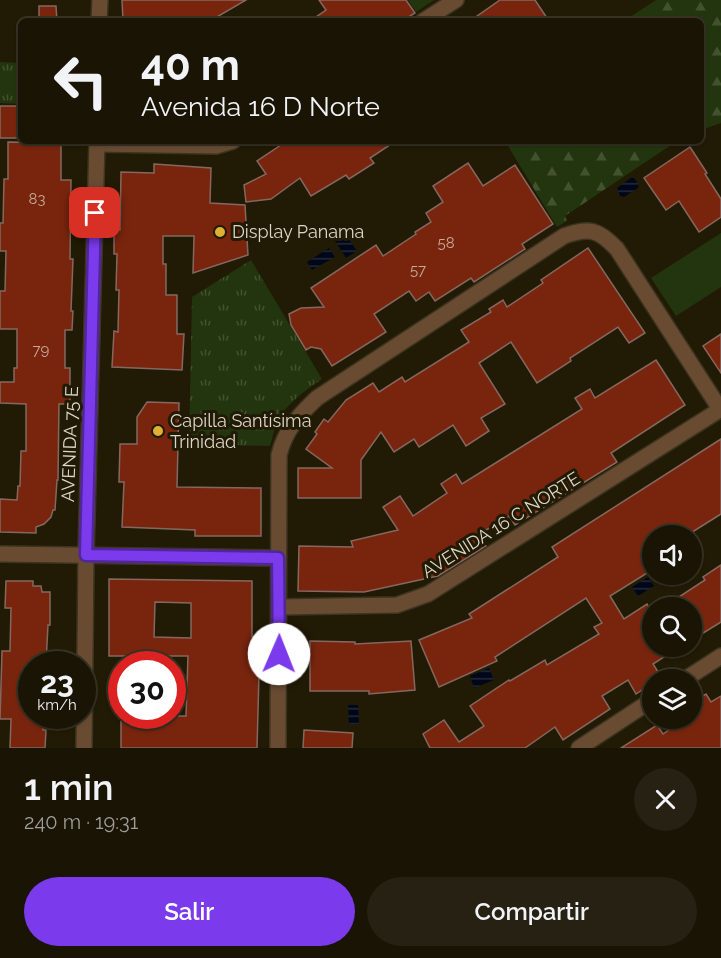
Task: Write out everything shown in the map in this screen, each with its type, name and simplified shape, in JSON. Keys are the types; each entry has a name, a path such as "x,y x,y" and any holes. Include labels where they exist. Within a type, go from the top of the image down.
{"street":[{"path":"99,18 100,0"},
{"path":"428,18 456,0"},
{"name":"AVENIDA 75 E","path":"84,748 86,555 97,144"},
{"path":"137,144 216,146 223,144"},
{"path":"278,748 279,455 286,434 317,398 564,236 577,231 591,230 606,237 617,249 721,409"},
{"name":"AVENIDA 16 C NORTE","path":"280,607 398,605 428,594 721,409"},
{"path":"0,554 278,558"},
{"path":"701,669 721,656"},
{"path":"579,748 642,707"}],"green space":[{"path":"408,0 434,0 416,12"},
{"path":"656,0 721,0 721,123 704,129 704,18 629,18"},
{"path":"0,62 18,63 18,104 0,103"},
{"path":"507,144 673,144 565,216 567,221 557,227"},
{"path":"721,233 721,287 676,316 651,278"},
{"path":"251,260 322,379 299,396 283,412 276,424 270,446 189,444 192,297"}],"water":[{"path":"634,178 639,185 638,188 624,197 620,196 617,188"},
{"path":"342,229 357,251 346,258 332,236"},
{"path":"329,248 335,257 312,270 307,262"},
{"path":"642,581 642,585 654,586 638,596 632,587"},
{"path":"489,668 494,680 474,688 470,676"},
{"path":"348,705 358,705 359,724 349,724"}],"building":[{"path":"122,0 246,0 215,18 123,18"},
{"path":"319,0 406,0 415,13 407,18 314,18 326,10"},
{"path":"500,0 535,0 547,18 474,18"},
{"path":"39,6 56,6 57,18 39,18"},
{"path":"0,106 18,106 18,138 0,138"},
{"path":"8,142 61,144 61,180 71,180 70,259 73,259 71,311 73,311 72,330 65,330 65,368 70,368 70,404 59,404 58,480 55,510 44,524 36,527 36,533 0,532 0,499 17,500 18,486 20,486 21,451 26,451 26,404 0,403 0,382 14,382 14,368 17,368 17,329 0,329 0,291 5,291 6,251 0,251 0,223 3,223 4,179 8,179"},
{"path":"282,144 391,144 370,158 374,163 349,179 346,175 311,196 300,178 271,199 246,202 244,185 266,174 257,161"},
{"path":"690,147 721,199 721,217 699,232 679,201 666,210 644,178"},
{"path":"468,163 483,186 515,165 553,224 522,244 525,249 474,282 471,278 435,301 429,292 416,301 409,291 374,314 386,332 332,366 321,349 311,347 306,350 291,325 289,314 301,308 324,307 311,288 376,245 383,256 416,234 415,232 431,222 426,213 443,202 433,186"},
{"path":"154,164 211,168 210,203 245,205 248,255 193,273 194,236 163,236 166,295 177,295 177,334 184,334 182,370 112,367 114,331 118,332 119,290 116,290 117,254 114,254 114,230 120,230 121,172 154,173"},
{"path":"588,248 645,333 629,343 618,327 537,383 511,342 479,363 505,404 481,418 489,431 466,446 453,425 419,447 414,439 394,452 381,432 361,460 361,498 298,498 298,468 332,468 306,449 324,419 328,422 346,400 373,383 379,392 402,377 405,382 469,342 461,330 491,312 489,309 503,300 507,307 543,283 541,280"},
{"path":"721,334 721,373 703,346"},
{"path":"656,360 685,405 611,453 617,462 515,525 509,516 478,535 486,546 438,576 364,592 298,591 299,546 353,547 351,541 398,530 383,507 400,496 413,516 447,493 441,484 456,474 462,484 582,409 575,398 590,389 595,398"},
{"path":"147,402 179,403 177,487 261,488 261,536 195,536 195,530 122,527 124,482 119,482 120,444 137,444 137,417"},
{"path":"721,439 721,514 702,526 642,525 642,576 610,596 624,619 642,607 642,657 664,657 653,664 656,669 642,669 642,690 636,694 628,680 602,696 610,709 563,740 555,727 525,748 430,748 423,734 444,720 459,742 484,726 470,706 509,680 545,660 547,665 599,634 594,627 602,623 586,598 495,657 497,661 439,687 419,640 472,618 469,614 558,557 552,547"},
{"path":"721,565 721,622 702,634 702,597 679,597 697,585 702,585 705,580 703,577"},
{"path":"109,579 252,581 252,637 260,638 257,748 121,748 121,729 186,729 188,656 186,656 186,651 109,651","holes":["155,602 191,603 191,638 154,637"]},
{"path":"6,581 33,581 33,586 41,586 42,592 50,592 50,625 48,625 47,651 18,651 18,729 46,730 45,748 10,748 11,719 0,719 2,651 10,651 11,608 5,608"},
{"path":"310,641 355,642 355,644 411,641 415,690 369,694 369,691 310,691"},
{"path":"706,694 711,702 721,696 721,748 621,748 651,729 660,729 663,734 670,729 702,729 702,697"},
{"path":"304,730 353,733 352,748 303,748"}],"place":[{"name":"Display Panama","path":"220,232"},
{"name":"Capilla Santísima Trinidad","path":"158,431"}],"route":[{"path":"95,213 86,555 278,558 279,654"}]}
